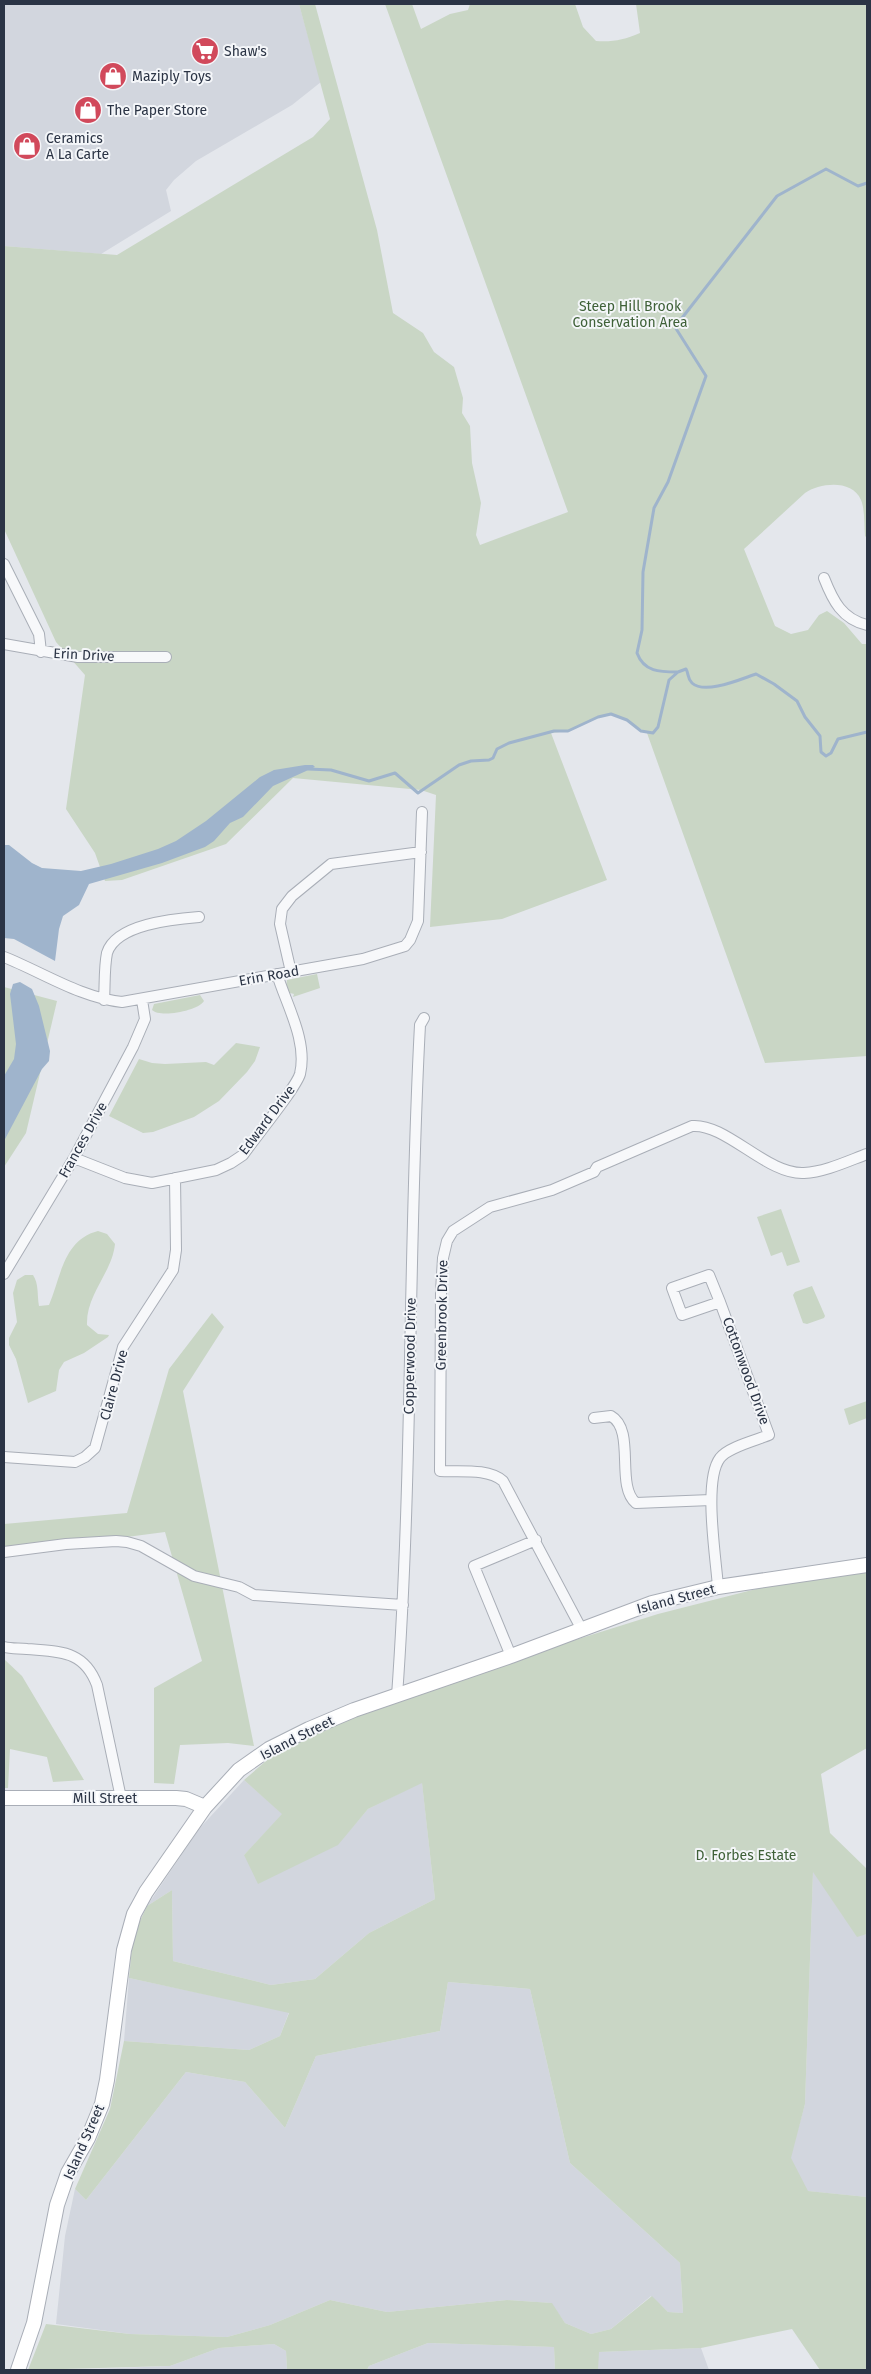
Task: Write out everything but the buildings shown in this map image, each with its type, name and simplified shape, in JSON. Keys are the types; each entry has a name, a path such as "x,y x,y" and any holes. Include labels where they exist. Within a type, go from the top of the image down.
{"street":[{"path":"4,564 39,634 42,646 40,652"},
{"path":"824,578 833,601 841,612 867,625"},
{"name":"Erin Drive","path":"4,644 40,652 78,657 166,658"},
{"name":"Erin Road","path":"4,957 104,1000 122,1002 372,958 405,946 410,940 418,921 422,812"},
{"path":"291,972 280,924 282,909 292,896 331,864 421,852"},
{"path":"104,1000 107,954 117,938 124,933 171,920 199,917"},
{"name":"Edward Drive","path":"74,1158 135,1180 152,1183 216,1170 239,1158 299,1077 302,1064 299,1041 276,974"},
{"name":"Frances Drive","path":"4,1274 74,1158 143,1026 145,1012 142,1000"},
{"name":"Copperwood Drive","path":"397,1696 403,1605 414,1137 420,1025 424,1018"},
{"name":"Greenbrook Drive","path":"582,1630 536,1540 503,1481 497,1476 488,1473 440,1471 443,1258 447,1241 453,1231 490,1207 552,1190 594,1172 597,1167 692,1126 698,1125 715,1132 790,1172 811,1172 867,1154"},
{"name":"Claire Drive","path":"4,1457 75,1462 96,1448 123,1346 172,1270 176,1250 175,1178"},
{"name":"Cottonwood Drive","path":"718,1587 711,1500 714,1475 720,1458 726,1452 769,1435 720,1302 710,1275 672,1288 682,1315 720,1302"},
{"path":"594,1418 611,1416 619,1422 622,1432 629,1493 636,1503 711,1500"},
{"path":"511,1656 474,1566 536,1540"},
{"path":"4,1552 66,1544 127,1542 141,1546 194,1576 239,1587 254,1596 403,1605"},
{"name":"Island Street","path":"18,2370 34,2323 57,2205 68,2173 88,2138 102,2104 110,2063 124,1950 134,1914 146,1892 206,1807 239,1770 268,1749 318,1725 652,1603 718,1587 867,1566"},
{"path":"4,1647 66,1654 77,1657 89,1667 97,1685 121,1798"},
{"name":"Mill Street","path":"4,1798 176,1798 186,1799 206,1807"}],"shaded area":[{"path":"4,4 299,4 321,82 292,105 196,161 174,180 166,190 171,211 101,254 4,246"},
{"path":"244,1780 283,1814 244,1855 337,1845 368,1809 422,1782 435,1899 369,1933 315,1979 271,1985 173,1961 172,1890 147,1906 199,1829"},
{"path":"813,1871 857,1936 867,1934 867,2197 807,2191 790,2158 805,2104"},
{"path":"129,1978 289,2012 280,2036 249,2050 124,2041"},
{"path":"448,1982 530,1989 570,2163 680,2263 683,2313 668,2312 651,2296 611,2329 591,2334 565,2323 551,2303 507,2300 387,2312 330,2300 270,2325 227,2337 130,2334 56,2324 65,2236 75,2189 86,2200 186,2072 245,2082 285,2128 316,2056 440,2031"},
{"path":"428,2343 554,2347 555,2370 367,2370 369,2366"},
{"path":"274,2344 286,2351 287,2370 72,2370 170,2366 219,2348"},
{"path":"701,2348 709,2370 598,2370 598,2352"}],"green space":[{"name":"Steep Hill Brook Conservation Area","path":"299,4 315,4 377,230 393,313 423,333 434,352 454,367 463,398 462,413 470,426 472,463 481,503 476,535 480,545 568,512 385,4 412,4 421,29 450,14 468,10 470,4 575,4 583,27 596,41 602,41 618,40 640,33 636,4 867,4 867,538 865,536 862,504 857,493 843,486 827,485 805,493 744,549 775,626 791,634 808,630 819,615 827,611 844,623 862,644 867,644 867,1056 765,1063 647,733 627,720 611,714 598,717 568,731 551,733 607,880 502,919 430,927 436,795 421,790 293,778 226,844 122,880 105,881 95,853 66,809 85,675 56,642 4,529 4,246 117,255 313,137 330,119"},
{"path":"317,974 320,988 293,997 294,994 290,993 289,995 286,987 287,980"},
{"path":"4,987 57,1001 26,1133 4,1167"},
{"path":"200,995 204,1001 194,1008 170,1013 152,1010 154,1004"},
{"path":"236,1043 260,1047 255,1061 219,1101 194,1117 153,1132 143,1133 109,1116 139,1059 152,1063 206,1062 214,1065"},
{"path":"781,1209 800,1262 787,1266 782,1252 771,1256 757,1217"},
{"path":"98,1231 107,1234 115,1244 109,1265 91,1303 87,1325 98,1334 109,1335 84,1353 64,1362 59,1370 56,1391 28,1403 16,1359 9,1345 9,1338 17,1322 13,1293 17,1280 25,1275 33,1275 37,1286 39,1306 49,1305 70,1251 77,1242"},
{"path":"812,1286 825,1316 807,1324 803,1323 793,1295 795,1292"},
{"path":"212,1313 224,1327 183,1391 254,1746 228,1743 180,1745 174,1784 154,1783 154,1688 202,1661 165,1532 4,1553 4,1524 127,1513 169,1369"},
{"path":"867,1401 867,1418 849,1425 844,1409"},
{"name":"D. Forbes Estate","path":"867,1561 867,1748 821,1774 830,1833 867,1869 867,1934 857,1937 813,1872 805,2104 791,2158 808,2191 867,2197 867,2370 820,2370 792,2329 701,2348 599,2352 598,2370 555,2370 554,2347 428,2343 369,2366 367,2370 287,2370 286,2351 274,2344 219,2348 170,2366 28,2370 46,2324 130,2334 227,2337 270,2325 330,2300 387,2312 507,2300 552,2303 565,2323 591,2334 611,2329 652,2296 668,2312 683,2313 680,2263 570,2163 530,1989 448,1982 440,2031 316,2056 285,2128 245,2082 186,2072 86,2200 75,2189 110,2109 124,2041 249,2050 280,2036 289,2013 129,1978 133,1936 147,1906 172,1890 173,1961 271,1985 315,1979 369,1933 435,1899 422,1783 368,1809 338,1845 258,1884 244,1855 282,1814 244,1780 310,1723 658,1614"},
{"path":"4,1659 22,1676 84,1780 53,1782 47,1757 10,1749 8,1788 4,1788"}],"water":[{"path":"313,765 315,767 273,786 243,817 230,823 214,841 205,847 162,863 89,884 79,905 63,916 59,929 55,961 14,939 4,938 4,845 9,845 32,863 42,868 81,871 111,864 158,849 176,841 206,821 260,777 274,770"},
{"path":"20,982 32,989 39,1006 50,1051 49,1061 42,1069 4,1141 4,1076 14,1059 16,1044 10,994 13,984"}],"waterway":[{"path":"677,672 653,670 644,664 637,653 642,630 643,572 654,508 668,482 706,376 675,327 777,196 826,169 858,186 867,183"},
{"path":"308,769 331,770 369,781 395,773 418,793 459,765 493,758 497,749 509,743 554,731 568,731 598,717 611,714 627,720 641,731 653,733 658,727 669,680 678,672 686,669 690,681 698,686 714,687 756,674 774,684 797,701 805,717 820,736 821,752 826,756 831,753 838,739 867,732"}],"place":[{"name":"Shaw's","path":"205,51"},
{"name":"Maziply Toys","path":"113,76"},
{"name":"The Paper Store","path":"88,110"},
{"name":"Ceramics A La Carte","path":"27,146"}]}
